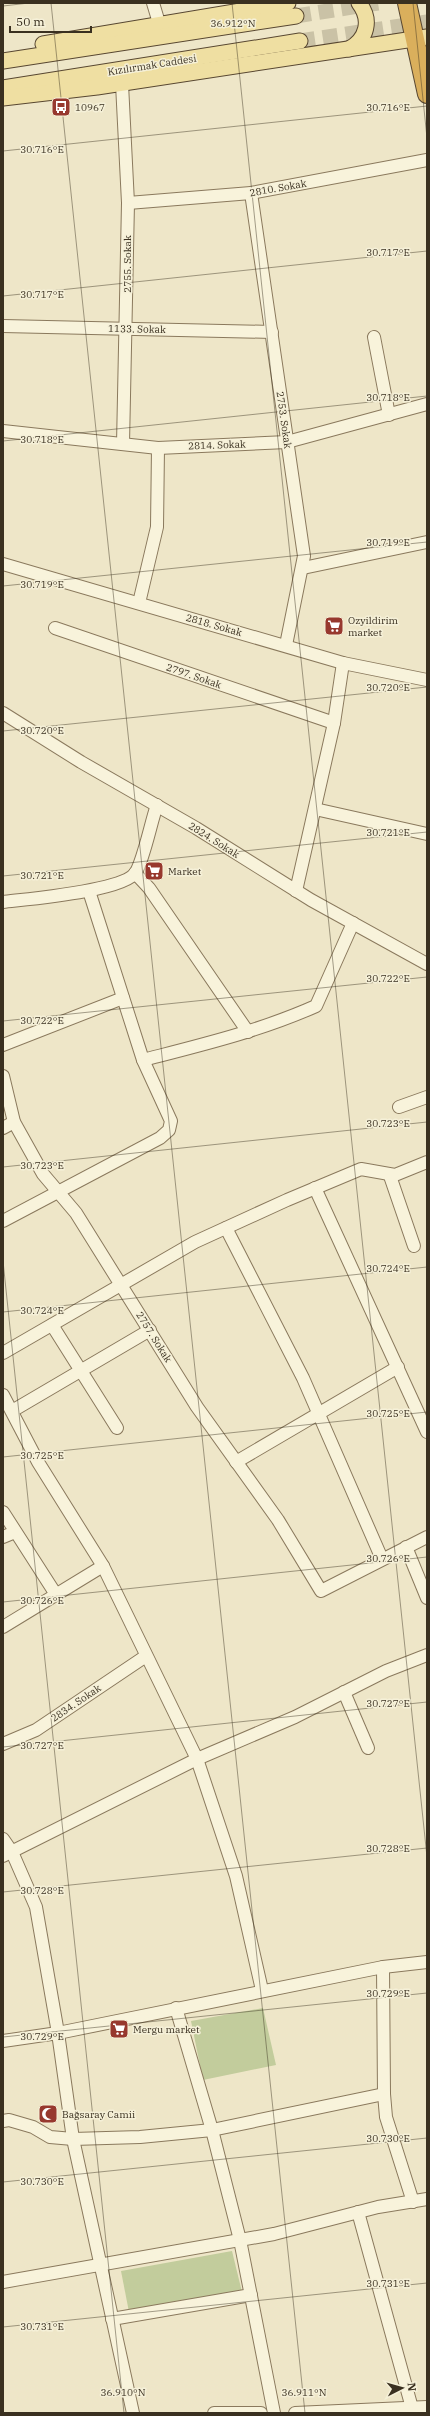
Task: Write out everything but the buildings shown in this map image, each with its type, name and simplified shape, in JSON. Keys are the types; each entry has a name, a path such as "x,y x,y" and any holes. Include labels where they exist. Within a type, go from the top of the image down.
{"highway":[{"path":"407,3 421,38 427,94"}],"main road":[{"path":"3,51 159,23 288,3"},
{"path":"348,49 359,44 363,38 366,27 365,11 359,3"},
{"path":"3,61 296,16"},
{"path":"3,98 122,84 421,38"},
{"name":"Kızılırmak Caddesi","path":"3,88 300,41"}],"street":[{"path":"153,3 159,23"},
{"name":"2755. Sokak","path":"122,84 128,203 127,329 123,444"},
{"name":"2810. Sokak","path":"128,203 251,193 427,160"},
{"name":"2753. Sokak","path":"251,193 304,556 303,568 286,645"},
{"name":"1133. Sokak","path":"3,326 272,332"},
{"path":"374,337 389,415"},
{"name":"2814. Sokak","path":"3,431 158,448 287,442 427,404"},
{"path":"138,603 157,528 158,448"},
{"path":"303,568 427,542"},
{"name":"2818. Sokak","path":"3,564 286,645 343,663 427,680"},
{"name":"2797. Sokak","path":"55,628 334,723"},
{"path":"296,891 334,723 343,663"},
{"name":"2824. Sokak","path":"3,713 81,762 157,805 296,891 427,964"},
{"path":"3,902 89,891 126,880 135,873 157,805"},
{"path":"315,809 427,834"},
{"path":"135,873 149,888 248,1032"},
{"path":"3,1221 160,1138 169,1130 171,1121 143,1060 89,891"},
{"path":"143,1060 248,1032 285,1020 316,1006 353,923"},
{"path":"3,1045 123,998"},
{"name":"2757. Sokak","path":"3,1076 8,1125 43,1174 76,1213 197,1406 278,1520 321,1591 382,1559"},
{"path":"399,1107 427,1097"},
{"path":"3,1353 195,1242 226,1228 361,1169 390,1176 427,1162"},
{"path":"390,1176 414,1246"},
{"path":"315,1188 427,1432"},
{"path":"226,1228 278,1328 382,1559 427,1538"},
{"path":"52,1325 117,1428"},
{"path":"12,1411 150,1330"},
{"path":"236,1462 398,1367"},
{"path":"3,1394 38,1462 103,1566 197,1759 236,1876 262,1990"},
{"path":"3,1512 55,1593"},
{"path":"3,1537 15,1532"},
{"path":"406,1547 427,1598"},
{"path":"3,1627 55,1593 103,1566"},
{"path":"7,1854 197,1759 295,1717 386,1671 427,1655"},
{"name":"2834. Sokak","path":"3,1744 36,1730 146,1656"},
{"path":"344,1692 368,1748"},
{"path":"3,1839 7,1854 36,1907 58,2033 73,2139 99,2266 133,2413"},
{"path":"3,2041 58,2033 262,1990 383,1967 427,1962"},
{"path":"383,1967 384,2094 386,2117 413,2202"},
{"path":"176,2008 212,2130 240,2240 274,2413"},
{"path":"3,2121 9,2120 33,2127 50,2137 73,2139 140,2137 212,2130 384,2094"},
{"path":"3,2282 240,2240 358,2212 427,2199"},
{"path":"358,2212 412,2408"},
{"path":"112,2319 251,2295"},
{"path":"295,2413 427,2407"},
{"path":"214,2413 261,2413"}],"green space":[{"path":"263,2008 276,2065 203,2080 191,2021"},
{"path":"232,2251 242,2292 129,2312 121,2271"}],"tunnel":[{"path":"296,16 378,3"},
{"path":"300,41 427,22"}],"place":[{"name":"10967","path":"61,107"},
{"name":"Ozyildirim market","path":"334,626"},
{"name":"Market","path":"154,871"},
{"name":"Mergu market","path":"119,2029"},
{"name":"Bağsaray Camii","path":"48,2114"}]}
